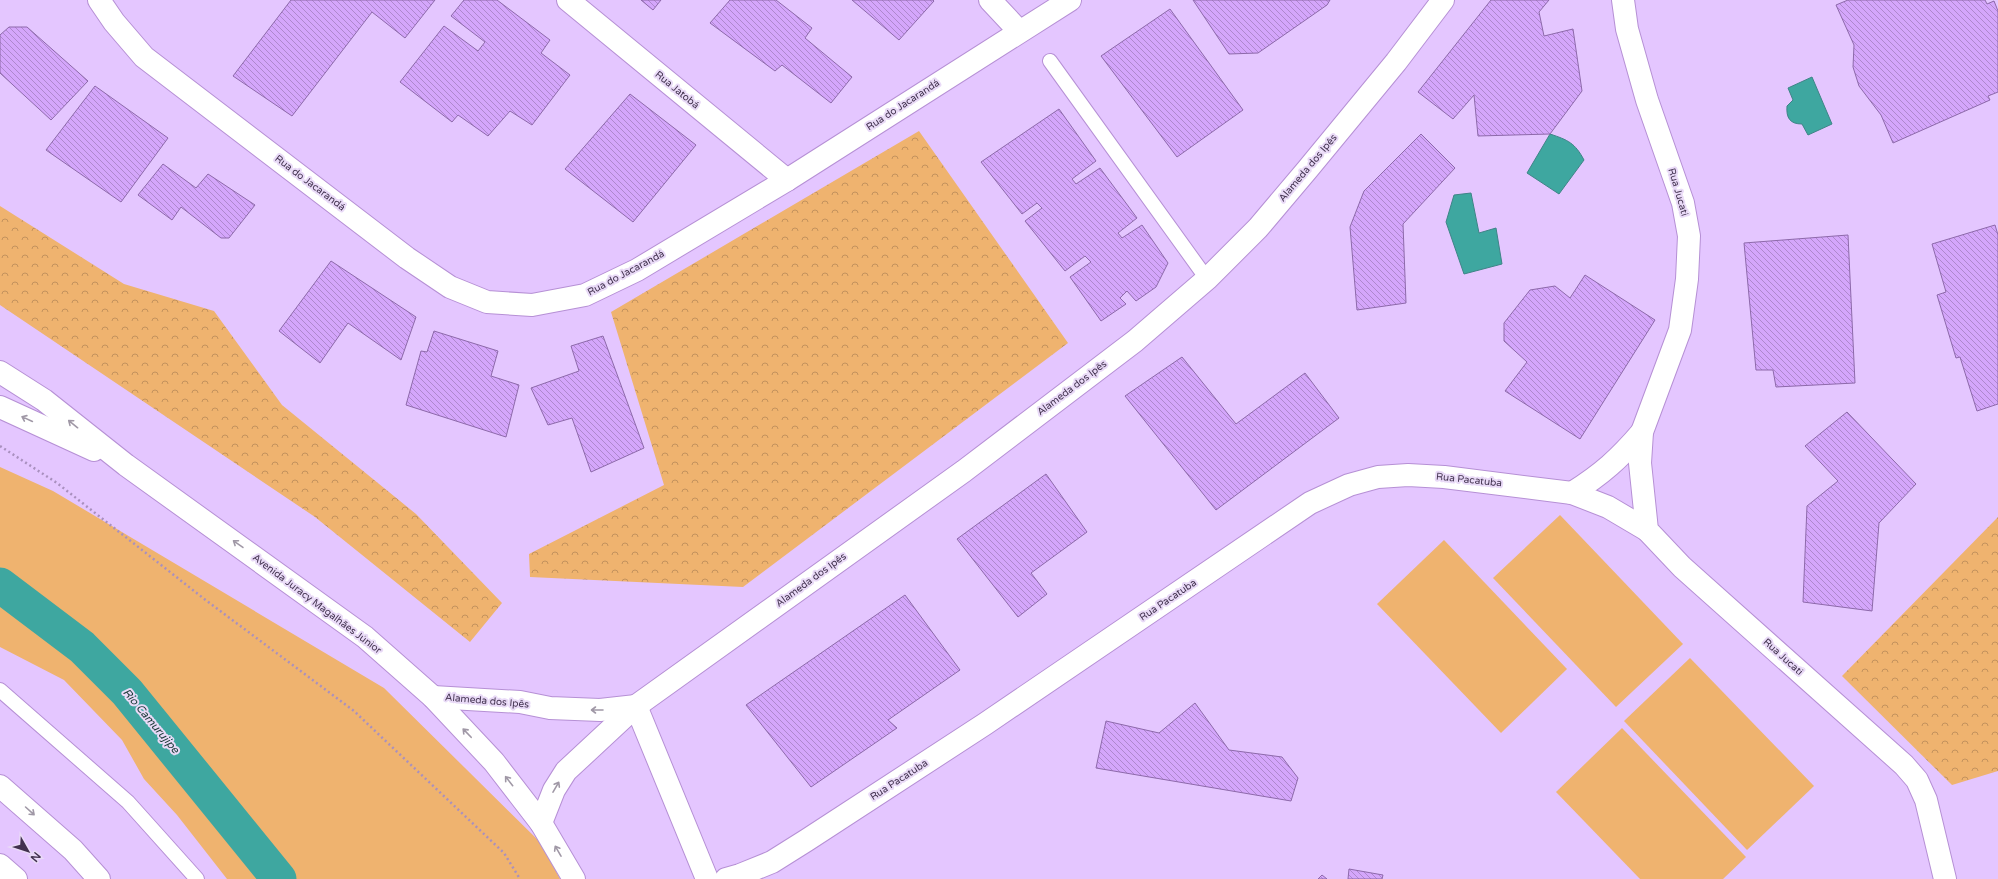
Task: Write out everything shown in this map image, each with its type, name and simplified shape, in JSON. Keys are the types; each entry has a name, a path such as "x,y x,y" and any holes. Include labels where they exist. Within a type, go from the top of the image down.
{"street":[{"name":"Rua do Jacarandá","path":"99,0 114,22 144,56 407,258 450,287 487,302 532,305 585,295 637,270 787,180 1019,31 1070,0"},
{"name":"Rua Jatobá","path":"568,0 787,180"},
{"path":"990,0 1019,31"},
{"name":"Alameda dos Ipês","path":"541,823 554,790 566,771 636,706 964,471 1135,341 1207,279 1258,228 1396,62 1443,0"},
{"name":"Rua Jucati","path":"1623,0 1628,28 1648,100 1683,203 1689,236 1687,279 1680,330 1642,432 1640,463 1647,530 1682,567 1904,765 1917,780 1926,800 1944,879"},
{"name":"Avenida Juracy Magalhães Júnior","path":"0,372 44,400 126,465 365,637 433,697 494,762 541,823 574,879"},
{"name":"Avenida Juracy Magalhães Júnior","path":"0,407 126,465"},
{"name":"Rua Jucati","path":"1572,493 1594,479 1619,458 1642,432"},
{"name":"Rua Pacatuba","path":"726,879 740,876 772,862 807,840 985,724 1310,503 1349,485 1378,477 1408,475 1444,477 1572,493 1608,507 1647,530"},
{"name":"Alameda dos Ipês","path":"433,697 520,702 550,708 600,710 636,706"},
{"path":"636,706 707,879"},
{"path":"0,786 73,850 99,879"},
{"path":"0,865 16,879"}],"lane":[{"path":"1050,61 1207,279"},
{"path":"0,690 128,802 197,879"}],"path":[{"path":"0,446 57,483 203,598 354,711 504,853 520,879"}],"green space":[{"path":"919,131 1068,343 743,587 530,577 529,554 664,485 611,312"},
{"path":"0,206 124,284 214,311 282,405 416,514 502,603 470,642 315,517 0,305"},
{"path":"0,467 53,491 384,688 542,844 560,879 227,879 177,815 144,779 122,740 64,680 0,647"},
{"path":"1560,515 1683,644 1616,707 1493,578"},
{"path":"1998,517 1998,771 1952,785 1842,676"},
{"path":"1444,540 1567,669 1501,733 1377,604"},
{"path":"1690,658 1814,786 1747,850 1624,721"},
{"path":"1622,728 1746,857 1723,879 1640,879 1556,792"}],"shaded area":[{"path":"1812,77 1832,124 1808,135 1802,124 1794,123 1788,117 1787,106 1793,100 1788,88"},
{"path":"1550,134 1562,138 1574,146 1584,160 1559,194 1527,173"},
{"path":"1471,193 1479,233 1496,228 1502,264 1464,274 1446,222 1454,195"}],"building":[{"path":"291,0 435,0 405,38 372,12 292,116 233,76"},
{"path":"464,0 497,0 550,40 541,53 570,75 532,125 510,111 488,136 458,115 452,122 400,82 444,26 478,51 485,42 451,16"},
{"path":"641,0 661,0 653,10"},
{"path":"730,0 776,0 812,28 805,38 852,77 831,103 782,65 775,71 710,23"},
{"path":"852,0 933,0 934,1 899,40"},
{"path":"1193,0 1330,0 1327,5 1258,53 1229,54"},
{"path":"1491,0 1549,0 1539,12 1544,36 1573,29 1582,91 1550,134 1478,136 1474,95 1453,119 1418,92"},
{"path":"1848,0 1985,0 1987,4 1994,1 1998,11 1998,92 1988,96 1990,100 1893,143 1881,115 1859,86 1853,67 1854,45 1836,5"},
{"path":"1170,9 1243,110 1177,157 1101,56"},
{"path":"9,27 27,27 88,81 51,120 0,73 0,35"},
{"path":"95,86 168,138 121,202 46,150"},
{"path":"630,94 696,145 633,222 565,169"},
{"path":"1059,109 1096,161 1072,179 1076,184 1100,168 1137,218 1118,233 1122,238 1142,225 1168,263 1156,287 1136,301 1127,291 1120,298 1126,304 1101,321 1070,277 1091,262 1085,256 1065,271 1025,221 1042,208 1037,203 1022,214 981,162"},
{"path":"1421,134 1455,168 1403,224 1406,303 1357,310 1350,227 1364,191"},
{"path":"163,164 196,188 208,174 255,205 229,238 221,238 181,207 172,220 138,195"},
{"path":"1995,225 1998,235 1998,404 1977,411 1960,357 1956,358 1937,295 1946,292 1932,244"},
{"path":"1848,235 1855,383 1776,387 1773,370 1756,370 1744,243"},
{"path":"331,261 416,317 401,360 348,323 320,363 279,331"},
{"path":"1585,275 1655,320 1580,439 1505,391 1527,362 1504,341 1504,323 1530,290 1555,286 1570,298"},
{"path":"434,331 498,351 491,376 519,385 506,437 406,405 421,351 427,352"},
{"path":"603,336 644,448 591,472 572,418 548,425 531,388 579,371 571,346"},
{"path":"1182,357 1236,424 1305,373 1339,418 1216,510 1125,396"},
{"path":"1847,412 1916,484 1879,523 1872,611 1803,602 1807,506 1838,481 1805,446"},
{"path":"1046,474 1087,532 1031,573 1047,594 1018,617 957,539"},
{"path":"905,595 960,670 888,720 897,728 811,787 746,705"},
{"path":"1195,703 1229,750 1282,757 1298,778 1291,801 1096,768 1106,721 1159,733"},
{"path":"1349,869 1383,875 1382,879 1348,879"},
{"path":"1322,875 1327,879 1318,879"}],"waterway":[{"name":"Rio Camurujipe","path":"0,585 82,647 127,692 279,879"}]}
